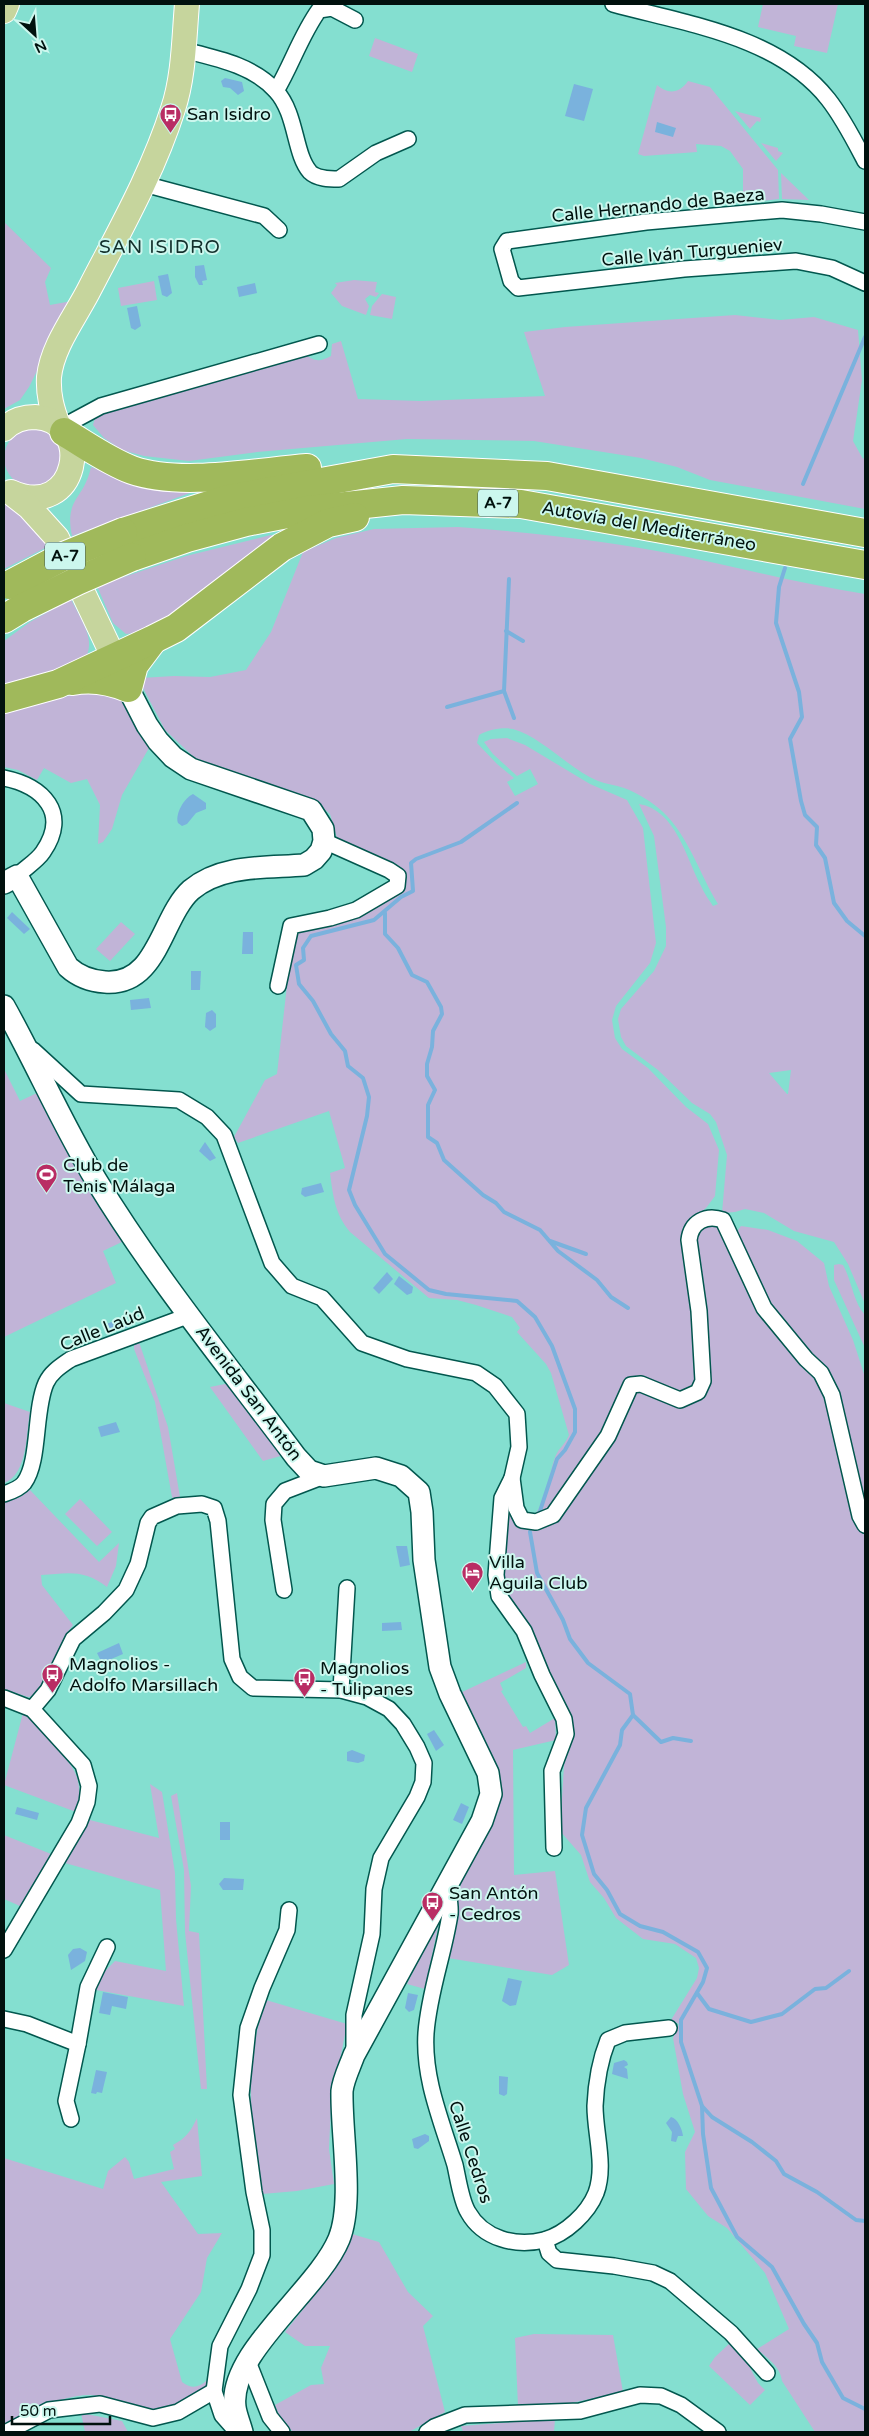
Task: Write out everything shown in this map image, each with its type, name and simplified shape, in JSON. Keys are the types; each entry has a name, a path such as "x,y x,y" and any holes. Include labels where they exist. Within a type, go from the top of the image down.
{"highway":[{"path":"61,429 131,470 165,477 198,477 343,465 393,469"},
{"name":"Autovía del Mediterráneo","path":"10,600 64,556 122,532 228,499 393,469 547,476 865,534"},
{"name":"Autovía del Mediterráneo","path":"10,600 77,581 132,557 187,538 246,522 308,510 395,500 521,504 865,565"},
{"path":"58,684 176,628 282,548 328,523 363,516 422,512 601,517"},
{"path":"4,699 58,684 90,679 109,681 128,688 134,665 152,640"}],"main road":[{"path":"4,11 7,4"},
{"path":"57,538 55,515 64,482 73,463 73,452 49,401 49,376 56,350 144,184 174,107 183,50 186,4"},
{"path":"4,429 18,420 28,417 40,418 61,429"},
{"path":"8,490 34,498 51,494 64,482"},
{"path":"8,490 29,506 57,538 114,658"}],"street":[{"path":"613,4 707,29 760,48 794,66 828,99 850,133 865,162"},
{"path":"276,91 288,71 306,28 319,10 332,8 355,20"},
{"path":"183,50 257,74 276,91 290,113 301,152 310,172 325,178 339,180 376,153 408,139"},
{"path":"144,184 264,216 279,230"},
{"name":"Calle Hernando de Baeza","path":"518,288 511,280 502,249 507,241 646,222 782,210 821,214 865,222"},
{"name":"Calle Iván Turgueniev","path":"518,288 684,269 796,261 832,268 865,283"},
{"path":"61,429 101,406 319,344"},
{"path":"4,778 20,781 35,788 46,799 54,812 55,828 43,853 10,879 68,966 79,976 97,982 111,983 128,978 142,969 155,952 181,903 191,891 204,882 233,870 304,865 314,860 321,850 324,841 323,829 311,810 191,769 173,757 146,725 114,658"},
{"path":"278,986 291,926 356,910 397,886 398,876 389,870 324,841"},
{"name":"Avenida San Antón","path":"4,1006 95,1179 190,1315 296,1457 309,1471 324,1476"},
{"path":"24,1042 65,1082 81,1094 179,1100 207,1117 224,1135 272,1263 292,1286 322,1298 362,1343 407,1359 476,1373 495,1386 517,1414 519,1447 512,1478 502,1498 497,1547 498,1596 524,1631 542,1675 564,1719 566,1734 552,1771 554,1848"},
{"path":"512,1478 516,1508 522,1520 536,1522 553,1515 608,1436 631,1385 641,1384 680,1400 698,1392 703,1381 699,1311 689,1240 690,1231 698,1222 714,1217 723,1220 764,1308 806,1359 821,1373 832,1394 860,1516 865,1526"},
{"name":"Calle Laúd","path":"4,1494 24,1483 31,1465 40,1400 46,1382 57,1368 71,1360 190,1315"},
{"path":"242,2432 235,2406 236,2388 247,2359 323,2268 339,2238 345,2206 342,2089 354,2055 482,1821 491,1794 488,1773 450,1694 440,1667 424,1560 422,1512 419,1492 401,1476 376,1468 324,1476 285,1491 274,1504 273,1520 284,1590"},
{"path":"32,1709 48,1690 73,1639 104,1613 126,1590 138,1564 148,1523 152,1517 177,1506 202,1504 214,1508 218,1521 232,1659 240,1677 253,1688 341,1690 368,1697 389,1709 403,1724 418,1747 424,1763 423,1782 417,1797 381,1858 374,1889 372,1934 354,2015 354,2055"},
{"path":"341,1690 347,1588"},
{"path":"4,1698 32,1709 83,1765 90,1786 87,1802 79,1823 4,1950"},
{"name":"Calle Cedros","path":"447,1882 450,1912 432,1991 426,2033 428,2071 435,2107 448,2140 468,2212 488,2234 512,2242 545,2240 575,2223 596,2193 600,2169 595,2106 601,2057 608,2040 625,2033 668,2028"},
{"path":"237,2432 222,2415 214,2391 220,2346 249,2289 262,2256 262,2230 254,2192 241,2095 248,2028 262,1988 287,1930 289,1910"},
{"path":"72,2119 66,2101 88,1987 107,1947"},
{"path":"4,2019 27,2024 78,2044"},
{"path":"545,2240 549,2253 557,2260 653,2273 670,2281 731,2333 767,2373"},
{"path":"247,2359 270,2416 282,2432"},
{"path":"7,2432 49,2410 100,2404 153,2418 178,2412 214,2391"},
{"path":"427,2432 434,2427 466,2415 580,2410 640,2395 661,2396 681,2404 718,2432"}],"shaded area":[{"path":"763,4 838,4 827,53 794,46 796,36 758,27"},
{"path":"375,38 418,54 412,72 369,56"},
{"path":"688,81 710,87 778,170 779,199 743,203 743,169 730,151 721,146 696,144 697,152 644,156 638,154 657,85 665,90 674,91 681,88"},
{"path":"735,111 761,118 760,122 757,121 750,129"},
{"path":"761,143 778,148 778,151 783,153 776,161"},
{"path":"781,173 809,200 782,199"},
{"path":"4,222 51,268 45,282 50,305 72,301 29,387 20,400 4,409"},
{"path":"354,280 377,282 375,292 379,293 376,297 370,295 365,299 369,306 366,315 342,306 331,293 337,285 335,283"},
{"path":"154,281 157,300 121,306 118,288"},
{"path":"382,294 396,297 392,319 370,315 372,306"},
{"path":"735,315 780,320 814,317 858,330 862,380 853,441 863,459 865,456 865,509 710,480 677,467 641,458 534,441 407,439 257,452 189,461 144,456 122,450 104,438 93,425 95,418 100,413 304,353 317,360 324,359 331,356 332,344 341,341 358,399 421,401 545,396 524,332 565,327"},
{"path":"33,429 44,431 54,437 60,447 62,458 60,469 54,479 44,485 33,487 22,485 12,479 6,469 4,458 6,447 12,437 22,431"},
{"path":"91,467 105,472 201,489 72,536 70,523 73,506 88,478"},
{"path":"4,504 35,523 47,547 4,569"},
{"path":"458,527 583,539 657,551 865,594 865,1304 848,1264 834,1242 794,1231 764,1213 745,1209 722,1213 727,1155 716,1122 710,1114 692,1103 658,1070 626,1046 621,1037 618,1019 621,1009 654,971 666,946 666,927 654,836 639,804 652,808 671,825 685,849 705,894 713,906 718,904 680,833 663,812 645,798 624,788 587,776 524,733 504,728 491,730 479,735 477,743 497,764 514,778 507,782 515,796 538,784 530,769 517,776 493,754 484,742 491,739 507,738 525,745 590,784 627,800 643,828 656,943 650,963 616,1006 612,1020 615,1038 622,1049 648,1068 686,1107 708,1124 719,1150 715,1196 706,1208 694,1218 700,1380 685,1394 670,1393 639,1376 628,1379 596,1445 543,1516 532,1516 541,1505 556,1455 569,1435 551,1373 546,1364 517,1332 520,1328 512,1317 457,1300 429,1298 350,1232 338,1211 332,1189 330,1173 345,1168 329,1111 238,1143 234,1137 265,1080 277,1074 292,941 299,930 354,917 391,899 402,890 395,867 337,838 330,814 316,802 265,782 199,762 165,730 143,688 141,678 174,676 210,677 246,670 271,632 303,552 336,538 374,529","holes":["791,1070 787,1094 769,1073"]},
{"path":"271,535 275,537 171,619 146,632 126,634 113,623 97,586 186,556"},
{"path":"71,599 84,625 89,642 89,650 79,667 4,690 4,641 30,622"},
{"path":"100,688 122,697 149,748 122,795 112,829 103,842 98,844 100,805 87,779 71,783 44,768 37,780 18,770 4,767 4,712"},
{"path":"121,922 135,934 110,961 96,949"},
{"name":"Club de Tenis Málaga","path":"4,1071 20,1101 37,1093 83,1180 124,1241 103,1251 116,1283 4,1337"},
{"path":"707,1224 716,1226 722,1232 822,1387 833,1425 845,1482 865,1537 865,2432 815,2432 782,2381 779,2371 757,2349 789,2329 765,2273 727,2228 708,2216 686,2189 685,2152 695,2132 683,2094 673,2038 679,2024 671,2020 697,1978 699,1968 696,1958 675,1944 643,1939 616,1918 604,1898 590,1882 581,1855 560,1831 564,1765 570,1744 569,1720 503,1586 505,1526 509,1496 527,1528 539,1530 553,1522 633,1395 641,1391 673,1404 691,1404 705,1394 694,1234"},
{"path":"741,1226 768,1230 797,1241 824,1263 829,1286 853,1340 865,1377 865,1516 843,1414 773,1313 735,1234"},
{"path":"834,1265 843,1265 855,1298 865,1315 865,1348 834,1280"},
{"path":"139,1342 168,1427 180,1497 174,1499 172,1497 155,1402 134,1349 134,1344"},
{"path":"230,1383 284,1455 263,1461 210,1387"},
{"path":"4,1403 30,1412 22,1462 12,1478 4,1483"},
{"path":"30,1490 99,1562 119,1543 116,1566 107,1587 91,1577 83,1575 68,1573 41,1575 42,1585 73,1625 62,1642 41,1688 35,1696 28,1697 4,1689 4,1503 20,1497"},
{"path":"80,1499 112,1532 97,1546 65,1514"},
{"path":"526,1662 526,1668 500,1683 503,1690 501,1691 523,1727 526,1726 530,1733 555,1718 556,1740 513,1750 514,1875 555,1871 569,1965 552,1975 448,1958 462,1875 493,1818 460,1693"},
{"path":"23,1713 67,1760 76,1774 79,1791 76,1812 4,1785"},
{"path":"150,1784 162,1792 175,1873 176,1919 184,2006 96,1990 103,1973 115,1961 166,1971 160,1890 65,1863 90,1820 159,1838"},
{"path":"177,1793 191,1886 189,1931 199,1933 207,2089 201,2089 185,1932 184,1870 171,1796"},
{"path":"4,1835 51,1854 20,1906 4,1899"},
{"path":"440,1917 425,1989 407,1984"},
{"path":"266,2000 347,2024 331,2106 329,2149 334,2184 297,2191 262,2194 254,2146 251,2072 259,2024"},
{"path":"197,2118 202,2176 161,2182 198,2234 222,2233 207,2258 201,2292 170,2339 182,2382 195,2387 207,2380 206,2389 175,2407 156,2412 139,2410 97,2396 75,2396 49,2404 4,2427 4,2158 103,2189 108,2171 125,2157 129,2162 134,2179 174,2169 170,2152 175,2149 173,2145 188,2134"},
{"path":"352,2234 379,2242 408,2292 433,2316 423,2326 445,2412 409,2432 293,2432 280,2418 275,2405 311,2385 324,2384 321,2368 330,2346 305,2346 285,2332 335,2269"},
{"path":"534,2334 613,2335 623,2392 571,2403 518,2406 515,2338"},
{"path":"730,2343 746,2360 758,2383 765,2390 750,2405 709,2366 715,2357"},
{"path":"81,2413 122,2421 128,2432 85,2432"},
{"path":"555,2419 554,2432 463,2432 461,2426"}],"water":[{"path":"225,78 242,82 244,91 238,95 230,88 223,87 221,81"},
{"path":"574,84 593,89 584,121 565,116"},
{"path":"657,122 676,128 673,137 655,132"},
{"path":"204,265 207,280 202,281 203,285 199,285 195,277 195,266"},
{"path":"168,274 172,293 167,297 162,295 158,276"},
{"path":"255,283 257,293 239,297 237,287"},
{"path":"137,306 141,326 135,330 131,328 127,308"},
{"path":"193,794 206,803 206,809 196,813 187,824 182,826 178,823 177,819 179,811 186,799"},
{"path":"12,912 30,929 24,934 7,918"},
{"path":"243,932 253,932 253,954 242,954"},
{"path":"191,971 201,971 200,990 191,990"},
{"path":"149,998 151,1008 131,1010 130,1000"},
{"path":"212,1010 216,1014 216,1027 210,1031 205,1027 206,1013"},
{"path":"205,1142 216,1158 210,1161 199,1151"},
{"path":"321,1183 324,1192 305,1197 301,1194 302,1188"},
{"path":"387,1272 393,1279 379,1294 373,1288"},
{"path":"399,1276 413,1287 412,1293 407,1295 394,1284"},
{"path":"124,1317 128,1327 107,1334 104,1325"},
{"path":"116,1422 120,1432 101,1437 98,1427"},
{"path":"396,1546 407,1546 410,1565 400,1567"},
{"path":"401,1622 402,1630 382,1631 382,1623"},
{"path":"119,1643 123,1654 102,1663 97,1653"},
{"path":"434,1730 444,1745 436,1751 427,1734"},
{"path":"352,1750 365,1755 364,1761 358,1763 347,1761 347,1752"},
{"path":"461,1803 469,1807 462,1824 453,1820"},
{"path":"17,1807 39,1813 37,1820 15,1814"},
{"path":"220,1822 230,1822 230,1840 220,1840"},
{"path":"224,1878 244,1879 243,1890 223,1890 219,1884"},
{"path":"80,1948 87,1952 85,1961 71,1970 68,1955 73,1949"},
{"path":"508,1978 522,1981 516,2005 510,2006 502,2001"},
{"path":"103,1992 128,1997 126,2009 112,2006 110,2015 99,2013"},
{"path":"408,1993 418,1995 414,2010 409,2012 405,2008"},
{"path":"624,2060 628,2065 624,2067 627,2069 628,2079 612,2074 614,2063"},
{"path":"96,2070 107,2072 102,2093 97,2092 96,2094 91,2093"},
{"path":"499,2076 508,2077 507,2094 504,2096 499,2094"},
{"path":"671,2117 678,2122 683,2136 678,2136 676,2142 671,2141 672,2132 666,2123"},
{"path":"425,2134 429,2136 429,2141 418,2149 414,2148 412,2139"}],"waterway":[{"path":"803,484 865,337"},
{"path":"785,568 779,587 776,623 799,692 802,717 790,739 801,801 805,815 817,827 816,845 825,858 834,903 847,921 865,936"},
{"path":"509,579 504,691 514,718"},
{"path":"506,631 523,641"},
{"path":"447,707 504,691"},
{"path":"517,803 461,842 416,859 411,863 413,891 401,897 374,920 311,936 303,948 304,960 296,965 299,984 313,1001 331,1034 345,1051 348,1066 363,1078 369,1097 367,1116 349,1190 355,1205 385,1254 429,1290 446,1294 517,1301 535,1317 552,1346 575,1409 575,1432 565,1450 557,1459 539,1514"},
{"path":"385,913 385,934 398,948 412,975 427,982 441,1007 442,1014 433,1031 432,1047 427,1064 427,1076 435,1090 428,1105 428,1137 437,1143 444,1160 483,1195 496,1203 504,1212 540,1230 558,1251 597,1280 611,1297 628,1308"},
{"path":"550,1241 586,1254"},
{"path":"530,1532 537,1573 563,1620 570,1639 588,1663 630,1694 633,1715 622,1730 620,1745 586,1808 582,1835 594,1874 607,1890 620,1914 640,1926 663,1932 698,1952 707,1968 703,1982 681,2020 681,2042 702,2106 703,2134 711,2188 737,2237 772,2267 804,2324 817,2343 822,2362 843,2398 865,2409"},
{"path":"633,1715 661,1742 673,1738 691,1741"},
{"path":"697,1993 709,2009 751,2022 782,2014 815,1989 826,1988 849,1971"},
{"path":"702,2106 712,2117 752,2142 776,2161 784,2174 817,2192 856,2220 865,2221"}],"place":[{"name":"San Isidro","path":"171,133"},
{"name":"Club de Tenis Málaga","path":"47,1194"},
{"name":"Villa Aguila Club","path":"473,1591"},
{"name":"Magnolios - Adolfo Marsillach","path":"53,1693"},
{"name":"Magnolios - Tulipanes","path":"304,1697"},
{"name":"San Antón - Cedros","path":"433,1922"}],"district":[{"name":"SAN ISIDRO","path":"160,247"}]}
